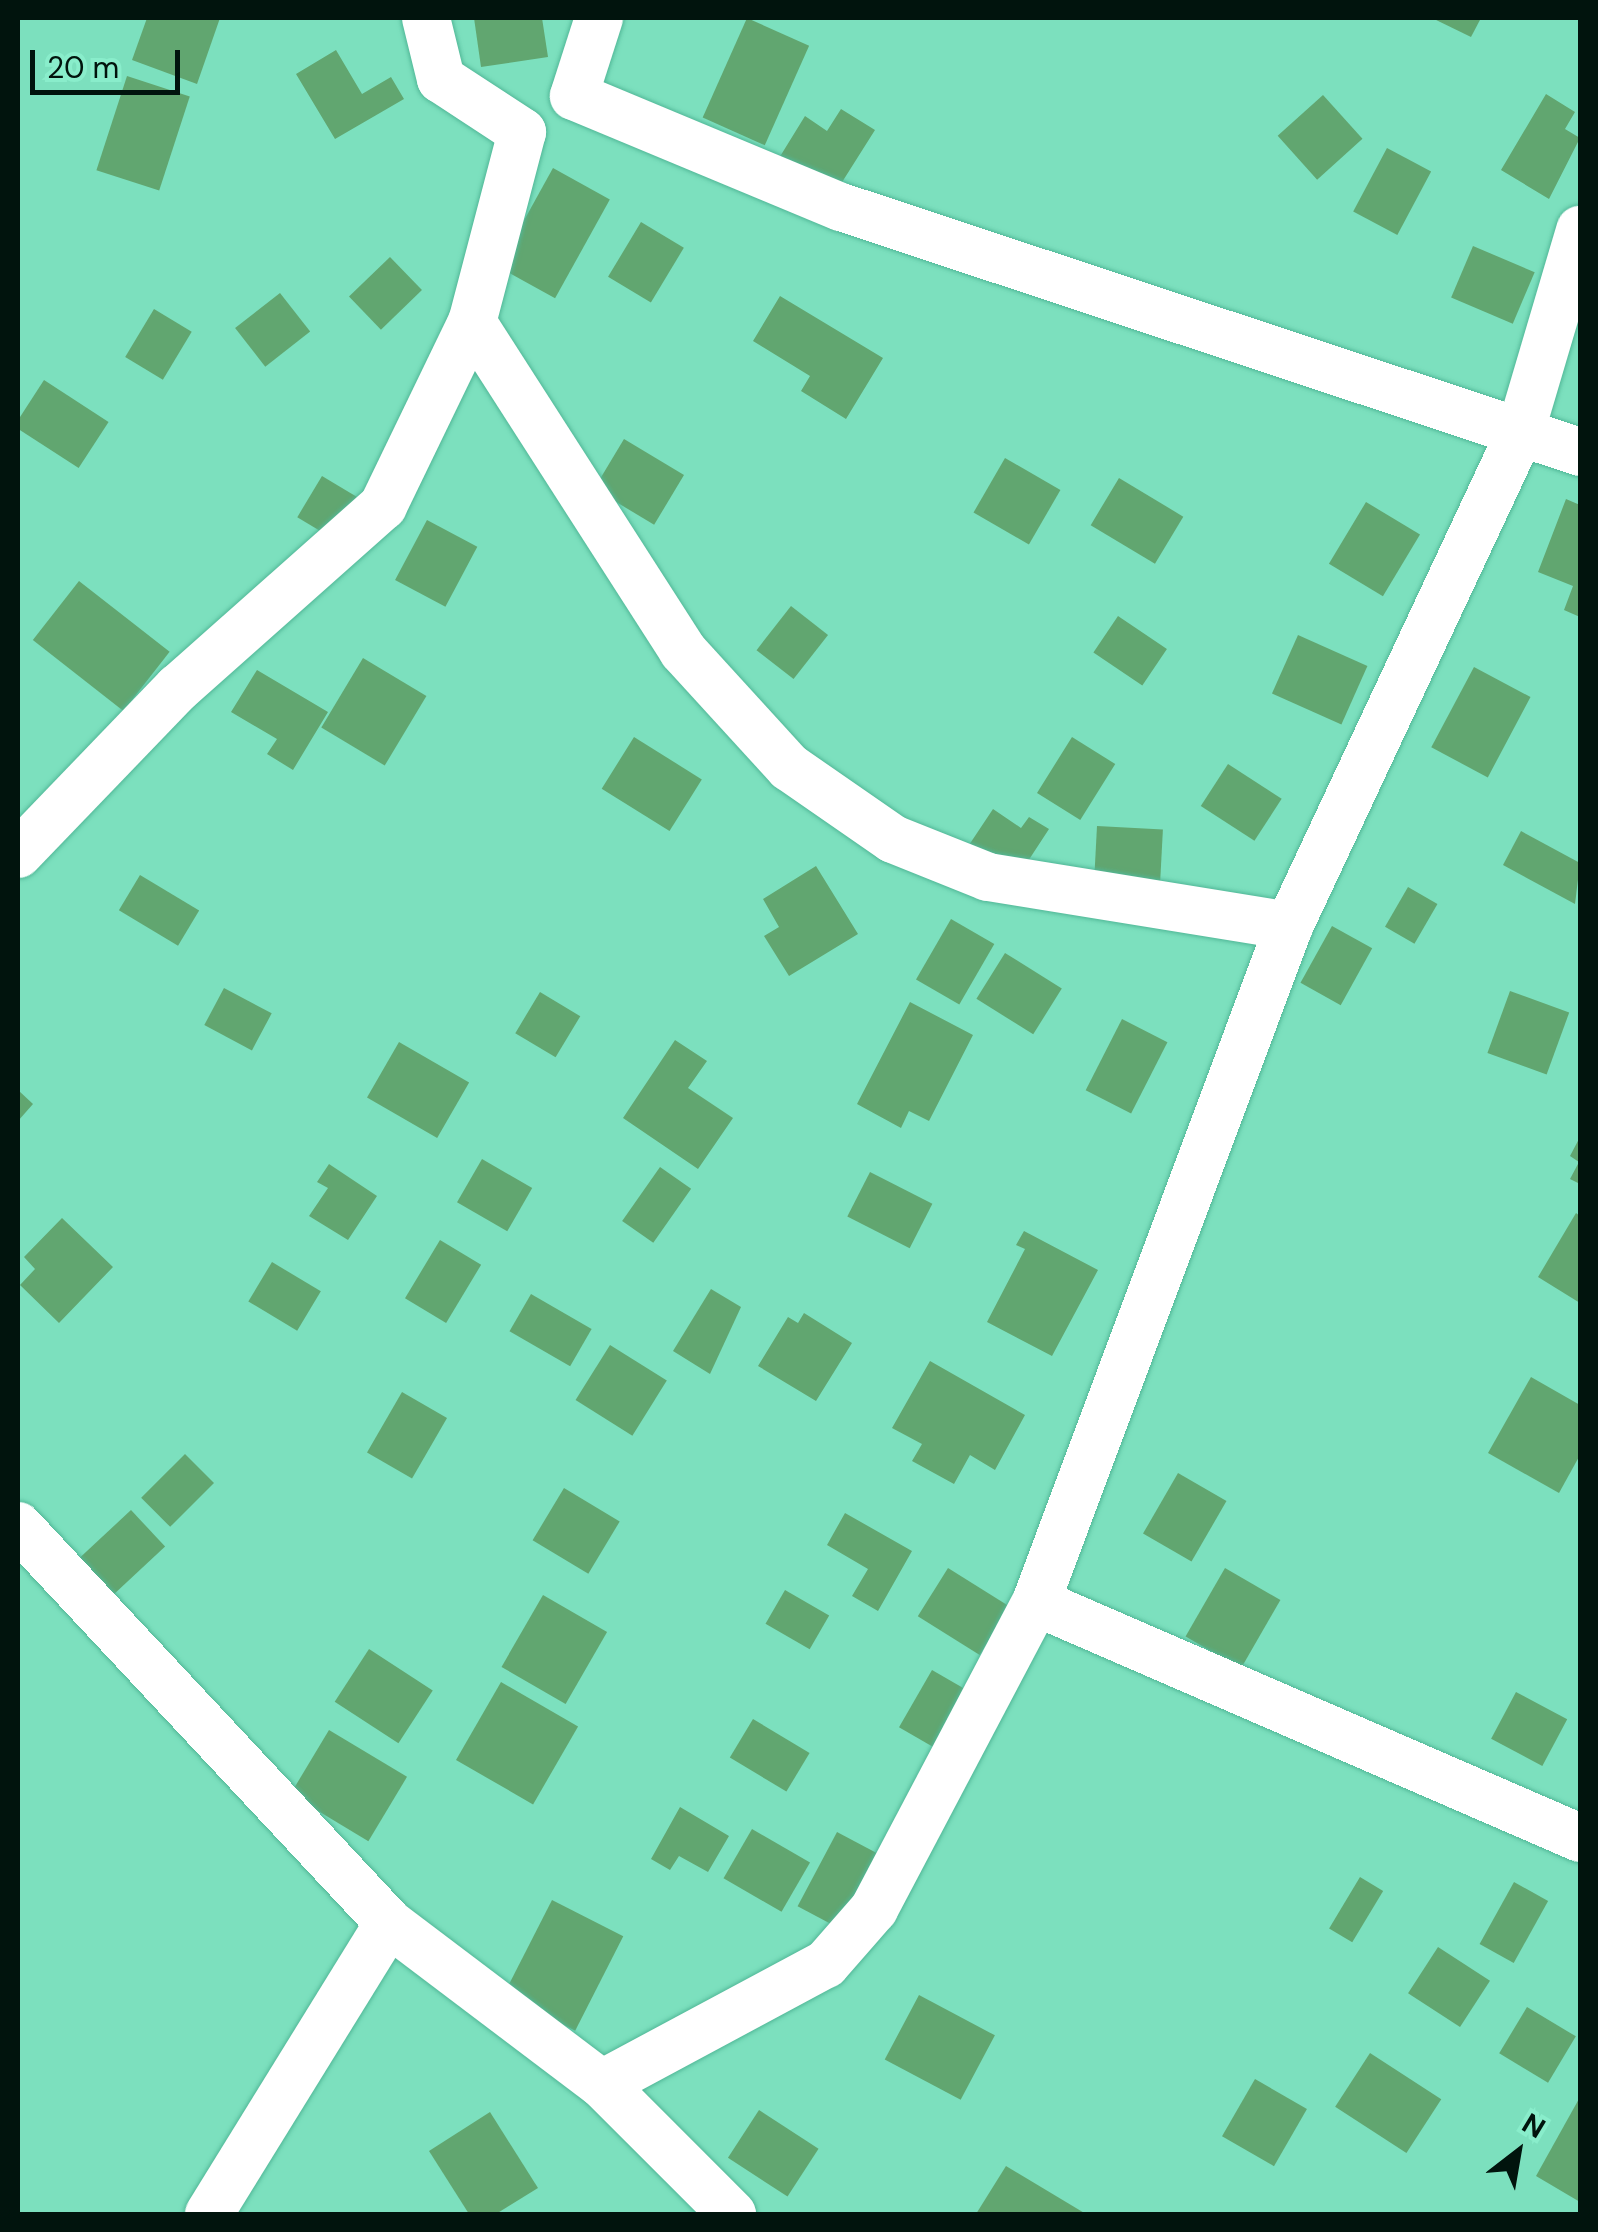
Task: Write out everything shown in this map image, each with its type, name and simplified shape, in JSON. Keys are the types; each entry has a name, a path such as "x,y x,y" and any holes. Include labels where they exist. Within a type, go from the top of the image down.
{"street":[{"path":"426,18 441,80 522,132"},
{"path":"18,854 178,688 384,506 472,322 522,132 574,96 599,18"},
{"path":"574,96 840,207 1580,452"},
{"path":"602,2084 826,1964 874,1909 1036,1602 1289,926 1520,432 1580,230"},
{"path":"472,322 684,650 789,768 893,839 988,877 1289,926"},
{"path":"18,1526 389,1923 602,2084 732,2214"},
{"path":"1036,1602 1580,1838"},
{"path":"209,2214 389,1923"}],"building":[{"path":"147,18 220,18 197,84 132,60"},
{"path":"474,18 542,18 548,57 481,67"},
{"path":"747,18 809,46 765,145 703,118"},
{"path":"1432,18 1481,18 1471,37"},
{"path":"336,50 362,94 391,77 404,99 335,139 296,74"},
{"path":"127,76 190,96 159,191 96,170"},
{"path":"1546,94 1575,112 1565,129 1580,138 1549,199 1501,170"},
{"path":"1323,95 1362,139 1317,180 1278,136"},
{"path":"841,109 875,130 832,198 776,163 805,116 827,131"},
{"path":"1387,148 1431,171 1397,235 1353,212"},
{"path":"553,168 610,200 555,298 498,267"},
{"path":"641,222 684,248 651,303 608,277"},
{"path":"1473,246 1535,272 1513,324 1451,298"},
{"path":"390,257 422,290 381,330 349,297"},
{"path":"280,293 310,332 265,367 235,328"},
{"path":"780,296 883,358 846,419 801,391 810,376 753,341"},
{"path":"154,309 192,332 163,380 125,357"},
{"path":"44,380 109,422 79,468 18,429 18,420"},
{"path":"624,439 684,475 654,525 594,489"},
{"path":"1005,458 1060,490 1029,545 974,513"},
{"path":"322,476 371,505 346,547 297,517"},
{"path":"1119,478 1183,517 1155,564 1091,525"},
{"path":"1566,499 1580,505 1580,617 1564,610 1573,586 1538,572"},
{"path":"1366,502 1420,534 1383,596 1329,564"},
{"path":"427,520 477,547 445,607 395,580"},
{"path":"79,581 170,652 123,711 33,640"},
{"path":"791,606 828,635 794,679 757,650"},
{"path":"1118,616 1167,649 1142,685 1093,652"},
{"path":"1298,635 1367,666 1341,724 1272,693"},
{"path":"363,658 426,696 385,766 321,727"},
{"path":"1474,667 1531,697 1488,777 1431,747"},
{"path":"257,670 328,712 293,770 267,754 277,739 231,712"},
{"path":"634,737 702,779 670,831 602,789"},
{"path":"1072,737 1115,764 1080,820 1037,793"},
{"path":"1228,764 1282,799 1254,841 1201,806"},
{"path":"993,809 1021,828 1029,817 1049,829 1015,881 967,848"},
{"path":"1097,826 1163,829 1160,888 1094,885"},
{"path":"1521,831 1580,863 1575,904 1503,865"},
{"path":"816,866 858,934 789,976 764,936 779,927 763,899"},
{"path":"140,875 199,911 178,946 119,910"},
{"path":"1408,887 1437,904 1414,944 1385,927"},
{"path":"951,919 994,944 959,1005 916,980"},
{"path":"1332,926 1372,948 1341,1005 1300,983"},
{"path":"1005,953 1062,989 1033,1034 976,999"},
{"path":"224,988 272,1013 252,1050 204,1025"},
{"path":"1510,991 1569,1013 1547,1075 1487,1053"},
{"path":"540,992 580,1016 556,1057 515,1033"},
{"path":"910,1002 973,1035 929,1121 909,1111 901,1128 857,1104"},
{"path":"1122,1019 1167,1042 1131,1113 1086,1090"},
{"path":"675,1040 707,1061 688,1088 733,1118 698,1169 623,1118"},
{"path":"399,1042 469,1082 437,1138 367,1097"},
{"path":"18,1090 33,1104 18,1121"},
{"path":"1580,1137 1580,1184 1570,1179 1579,1162 1570,1156"},
{"path":"482,1159 532,1188 507,1231 457,1202"},
{"path":"329,1164 377,1196 348,1240 309,1216 328,1188 317,1182"},
{"path":"660,1167 691,1189 653,1243 622,1221"},
{"path":"870,1172 932,1204 910,1248 847,1217"},
{"path":"1576,1213 1580,1216 1580,1303 1538,1277"},
{"path":"62,1218 113,1267 59,1323 20,1285 35,1269 24,1257"},
{"path":"1024,1231 1098,1270 1052,1356 987,1322 1025,1249 1016,1245"},
{"path":"440,1240 481,1265 446,1323 405,1298"},
{"path":"272,1262 321,1291 297,1331 248,1301"},
{"path":"711,1289 741,1307 710,1374 673,1351"},
{"path":"531,1294 592,1329 570,1366 510,1331"},
{"path":"804,1313 852,1343 816,1401 758,1366 788,1317 798,1323"},
{"path":"610,1345 667,1381 632,1436 576,1400"},
{"path":"930,1361 1025,1415 995,1470 970,1455 954,1484 912,1461 922,1444 892,1428"},
{"path":"1531,1377 1580,1405 1580,1455 1559,1493 1488,1453"},
{"path":"402,1392 447,1418 412,1479 367,1453"},
{"path":"185,1454 214,1483 170,1527 141,1498"},
{"path":"1178,1473 1226,1501 1191,1562 1143,1534"},
{"path":"564,1488 620,1521 588,1574 533,1540"},
{"path":"131,1510 165,1547 112,1596 78,1560"},
{"path":"845,1513 912,1551 878,1611 852,1596 868,1569 827,1545"},
{"path":"948,1568 1010,1607 980,1655 918,1616"},
{"path":"1225,1568 1280,1600 1241,1668 1186,1636"},
{"path":"785,1590 829,1616 810,1649 766,1624"},
{"path":"543,1595 607,1632 566,1704 502,1667"},
{"path":"369,1649 433,1690 398,1743 335,1702"},
{"path":"932,1670 980,1698 947,1755 899,1727"},
{"path":"501,1682 578,1726 533,1804 456,1760"},
{"path":"1516,1692 1567,1719 1542,1766 1491,1739"},
{"path":"753,1719 810,1753 786,1792 730,1758"},
{"path":"329,1730 407,1777 368,1841 290,1794"},
{"path":"680,1807 729,1836 708,1872 679,1856 670,1870 651,1859"},
{"path":"752,1829 810,1862 782,1912 724,1878"},
{"path":"837,1832 886,1858 846,1932 798,1906"},
{"path":"1360,1877 1383,1891 1352,1942 1329,1928"},
{"path":"1514,1882 1548,1901 1514,1963 1480,1944"},
{"path":"552,1900 623,1936 575,2031 504,1994"},
{"path":"1438,1947 1490,1981 1460,2027 1408,1993"},
{"path":"919,1995 995,2035 961,2100 885,2059"},
{"path":"1527,2007 1576,2036 1548,2083 1499,2053"},
{"path":"1370,2053 1441,2099 1406,2153 1335,2107"},
{"path":"1255,2079 1307,2109 1274,2166 1222,2136"},
{"path":"1580,2097 1580,2202 1536,2176"},
{"path":"759,2110 819,2149 788,2196 728,2158"},
{"path":"490,2112 538,2188 496,2214 469,2214 429,2151"},
{"path":"1006,2166 1086,2214 976,2214"}]}
